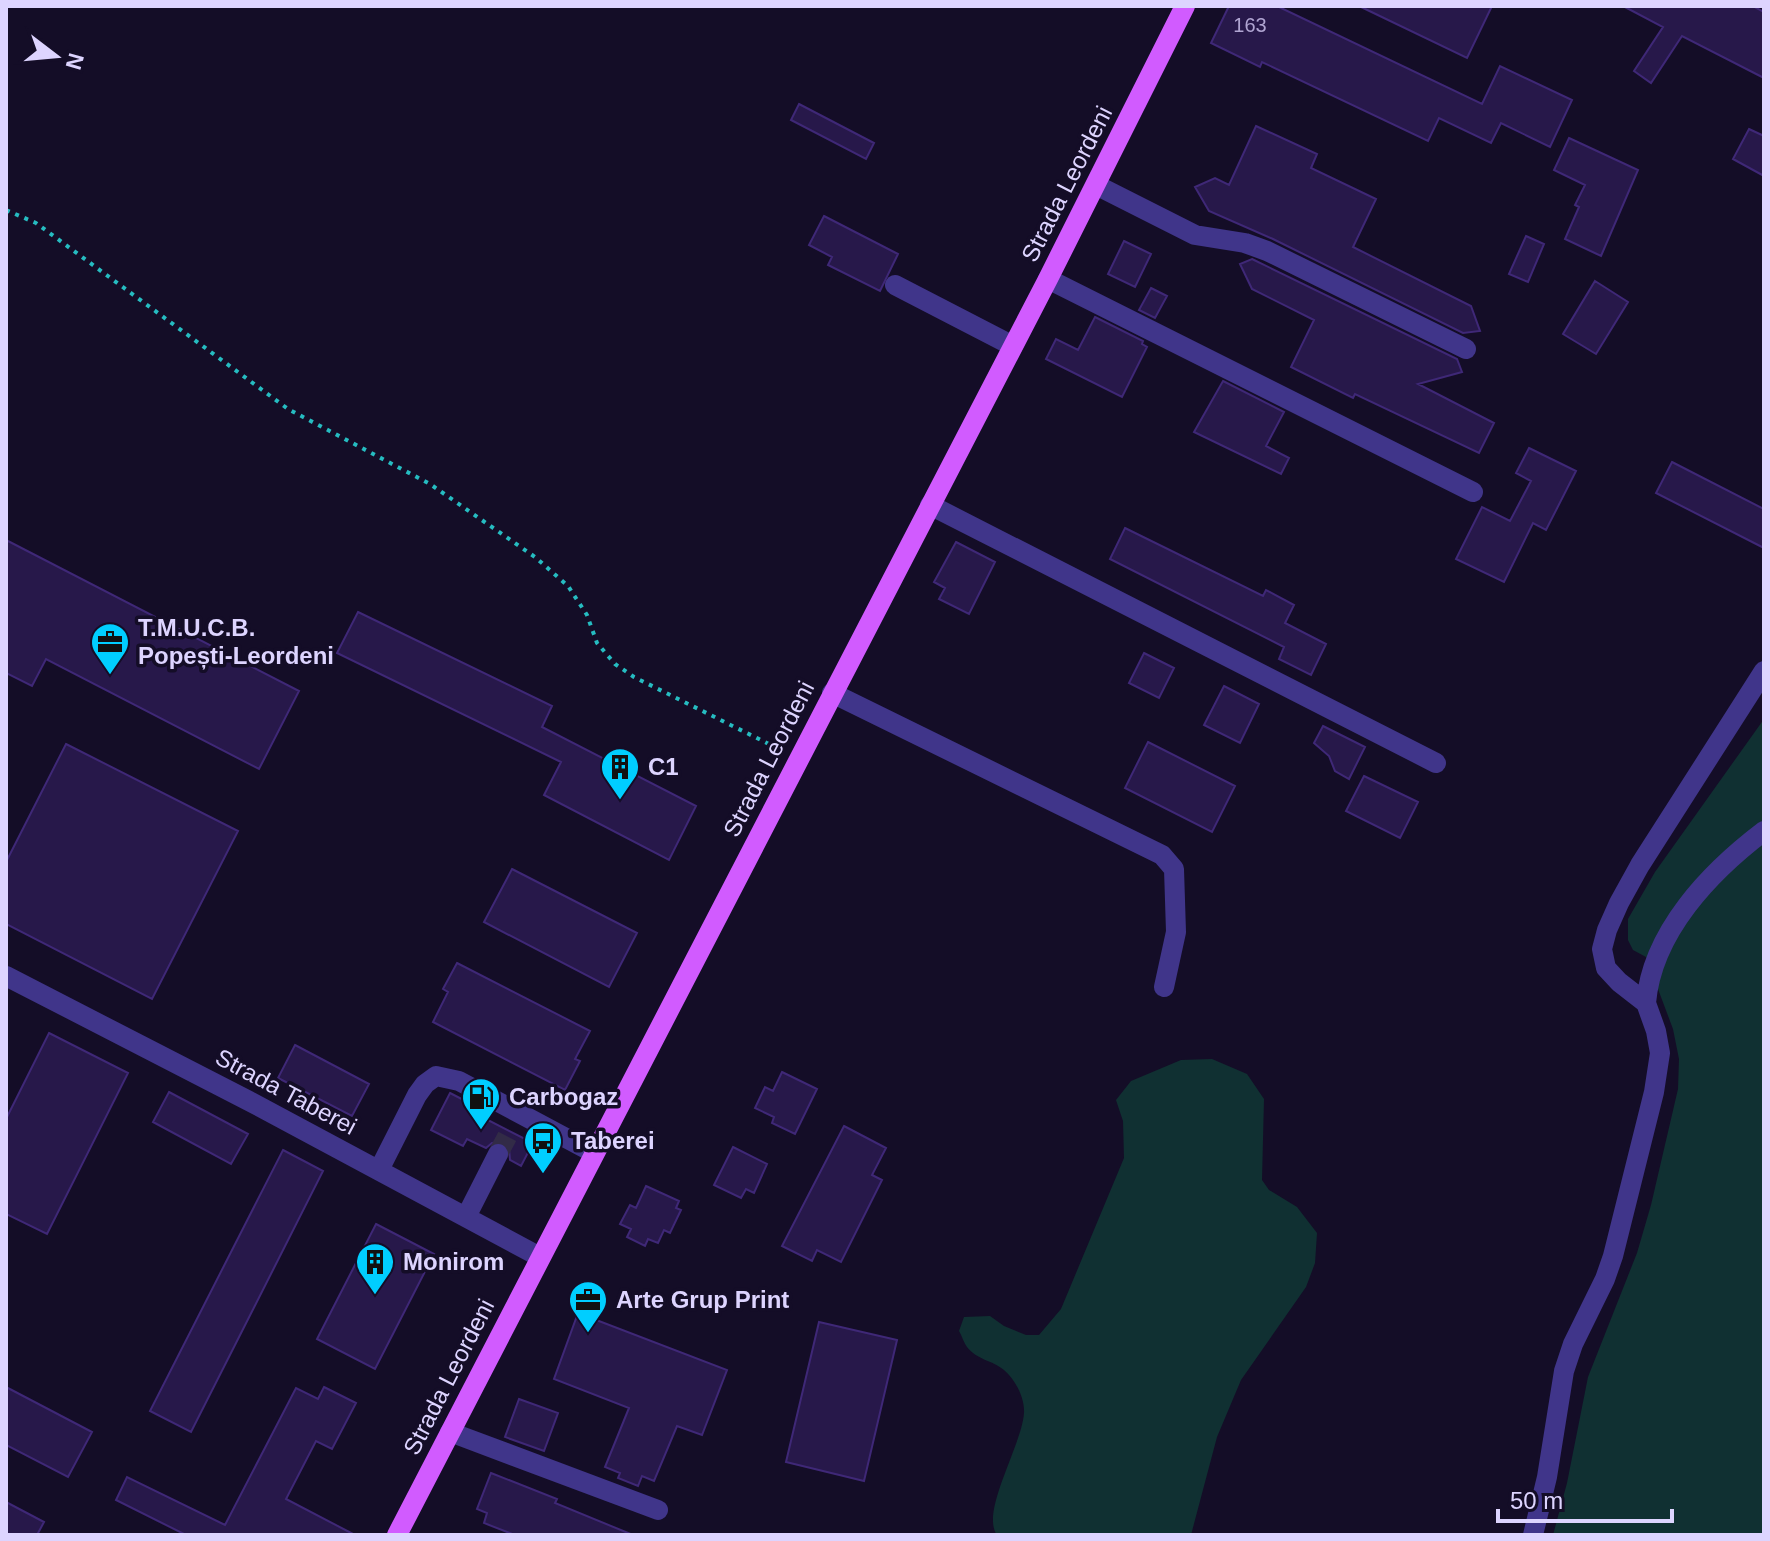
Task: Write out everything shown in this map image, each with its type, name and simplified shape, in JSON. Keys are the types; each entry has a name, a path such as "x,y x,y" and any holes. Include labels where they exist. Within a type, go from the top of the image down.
{"main road":[{"name":"Strada Leordeni","path":"397,1535 1048,279 1185,6"}],"street":[{"path":"1096,185 1195,235 1245,243 1267,251 1466,349"},
{"path":"1048,279 1473,492"},
{"path":"895,285 1013,346"},
{"path":"930,505 1436,763"},
{"path":"1646,1003 1606,968 1602,949 1607,930 1640,865 1764,671"},
{"path":"832,693 1162,855 1174,869 1176,932 1164,987"},
{"path":"1533,1535 1547,1477 1564,1371 1613,1256 1659,1072 1656,1031 1646,1003 1652,964 1686,906 1764,831"},
{"name":"Strada Taberei","path":"6,976 540,1257"},
{"path":"379,1170 417,1095 436,1076 459,1081 514,1122 594,1153"},
{"path":"466,1217 498,1154"},
{"path":"450,1432 658,1510"}],"path":[{"path":"6,210 36,223 288,409 430,484 535,557 568,586 587,615 597,643 615,664 634,677 798,758"}],"green space":[{"path":"1764,719 1764,1535 1553,1535 1567,1483 1588,1377 1637,1253 1678,1089 1679,1059 1673,1029 1646,957 1633,950 1628,940 1628,919 1655,872"},
{"path":"1212,1059 1247,1074 1264,1099 1262,1180 1269,1190 1297,1207 1317,1233 1315,1263 1306,1287 1241,1380 1217,1437 1191,1535 997,1535 993,1524 994,1511 1022,1426 1024,1407 1018,1389 1008,1374 967,1347 959,1331 964,1317 990,1316 1026,1335 1039,1335 1061,1309 1124,1158 1123,1121 1116,1100 1131,1081 1181,1060"}],"building":[{"path":"1229,6 1277,6 1482,104 1500,66 1572,100 1550,147 1501,123 1491,143 1439,118 1428,141 1262,62 1260,67 1211,43"},
{"path":"1359,6 1492,6 1467,58"},
{"path":"1623,6 1753,6 1764,12 1764,78 1682,36 1651,83 1634,71 1663,27"},
{"path":"799,104 874,143 866,159 791,120"},
{"path":"1256,126 1317,154 1311,168 1376,199 1353,247 1471,306 1480,331 1463,333 1273,239 1209,211 1195,187 1215,178 1229,185"},
{"path":"1749,129 1764,136 1764,176 1733,159"},
{"path":"1569,138 1638,170 1601,256 1565,239 1579,207 1575,205 1585,185 1554,170"},
{"path":"824,216 898,254 880,291 828,265 832,257 809,245"},
{"path":"1526,236 1544,244 1528,282 1509,274"},
{"path":"1124,241 1151,254 1135,287 1108,274"},
{"path":"1252,259 1457,359 1462,372 1418,384 1494,423 1479,453 1291,367 1314,320 1252,289 1240,264"},
{"path":"1595,281 1628,302 1596,354 1563,334"},
{"path":"1151,288 1167,296 1155,318 1139,310"},
{"path":"1095,317 1143,341 1142,344 1147,347 1122,397 1046,359 1056,339 1078,350"},
{"path":"1223,381 1284,412 1266,446 1289,458 1281,474 1194,432"},
{"path":"1529,448 1576,471 1546,530 1533,523 1504,582 1456,559 1482,507 1510,521 1531,481 1516,473"},
{"path":"1672,462 1764,509 1764,548 1656,493"},
{"path":"1125,528 1263,596 1266,590 1294,605 1285,623 1326,644 1311,675 1279,659 1284,647 1110,559"},
{"path":"6,540 299,691 259,769 46,659 32,686 6,673"},
{"path":"956,542 995,562 969,614 939,599 945,588 934,582"},
{"path":"358,612 552,706 542,727 696,806 669,860 544,795 561,762 337,653"},
{"path":"1144,653 1174,668 1159,698 1129,683"},
{"path":"1224,686 1259,704 1240,743 1204,725"},
{"path":"1323,726 1365,747 1349,779 1335,771 1329,756 1314,743"},
{"path":"1148,742 1235,786 1212,832 1125,788"},
{"path":"66,744 238,831 152,999 6,924 6,862"},
{"path":"1364,776 1418,802 1400,838 1346,811"},
{"path":"512,869 637,933 609,987 484,922"},
{"path":"457,963 590,1031 575,1059 580,1061 565,1090 433,1022 448,992 443,989"},
{"path":"49,1033 128,1073 47,1234 6,1214 6,1119"},
{"path":"295,1045 369,1084 352,1116 278,1078"},
{"path":"782,1072 817,1089 795,1134 772,1123 774,1117 755,1108 765,1087 773,1091"},
{"path":"169,1092 248,1134 231,1164 153,1122"},
{"path":"450,1093 483,1110 480,1116 533,1143 521,1166 510,1160 509,1148 503,1142 492,1143 486,1148 467,1139 463,1146 431,1130"},
{"path":"844,1126 886,1148 872,1175 882,1180 841,1262 817,1250 812,1261 782,1246"},
{"path":"733,1147 767,1164 754,1193 746,1189 741,1198 714,1185"},
{"path":"283,1150 323,1171 191,1432 150,1411"},
{"path":"646,1186 679,1201 676,1208 681,1210 670,1233 664,1230 658,1243 648,1239 645,1246 627,1237 631,1229 620,1224 630,1205 636,1208"},
{"name":"Monirom","path":"376,1224 434,1254 375,1369 317,1339"},
{"path":"578,1313 727,1370 702,1435 677,1426 654,1481 642,1476 638,1486 618,1478 620,1473 605,1467 629,1408 554,1379"},
{"path":"819,1322 897,1340 864,1481 786,1462"},
{"path":"6,1387 92,1432 68,1477 6,1445"},
{"path":"324,1387 356,1403 332,1449 316,1441 286,1499 355,1535 186,1535 116,1500 127,1477 225,1525 296,1388 318,1399"},
{"path":"519,1399 558,1413 544,1451 505,1437"},
{"path":"491,1473 557,1499 555,1503 633,1535 515,1535 484,1523 487,1513 477,1509"},
{"path":"6,1502 44,1522 37,1535 6,1535"}],"tunnel":[{"path":"498,1154 510,1131"}],"place":[{"name":"T.M.U.C.B. Popești-Leordeni","path":"110,676"},
{"name":"C1","path":"620,801"},
{"name":"Carbogaz","path":"481,1131"},
{"name":"Taberei","path":"543,1175"},
{"name":"Monirom","path":"375,1296"},
{"name":"Arte Grup Print","path":"588,1334"}]}
